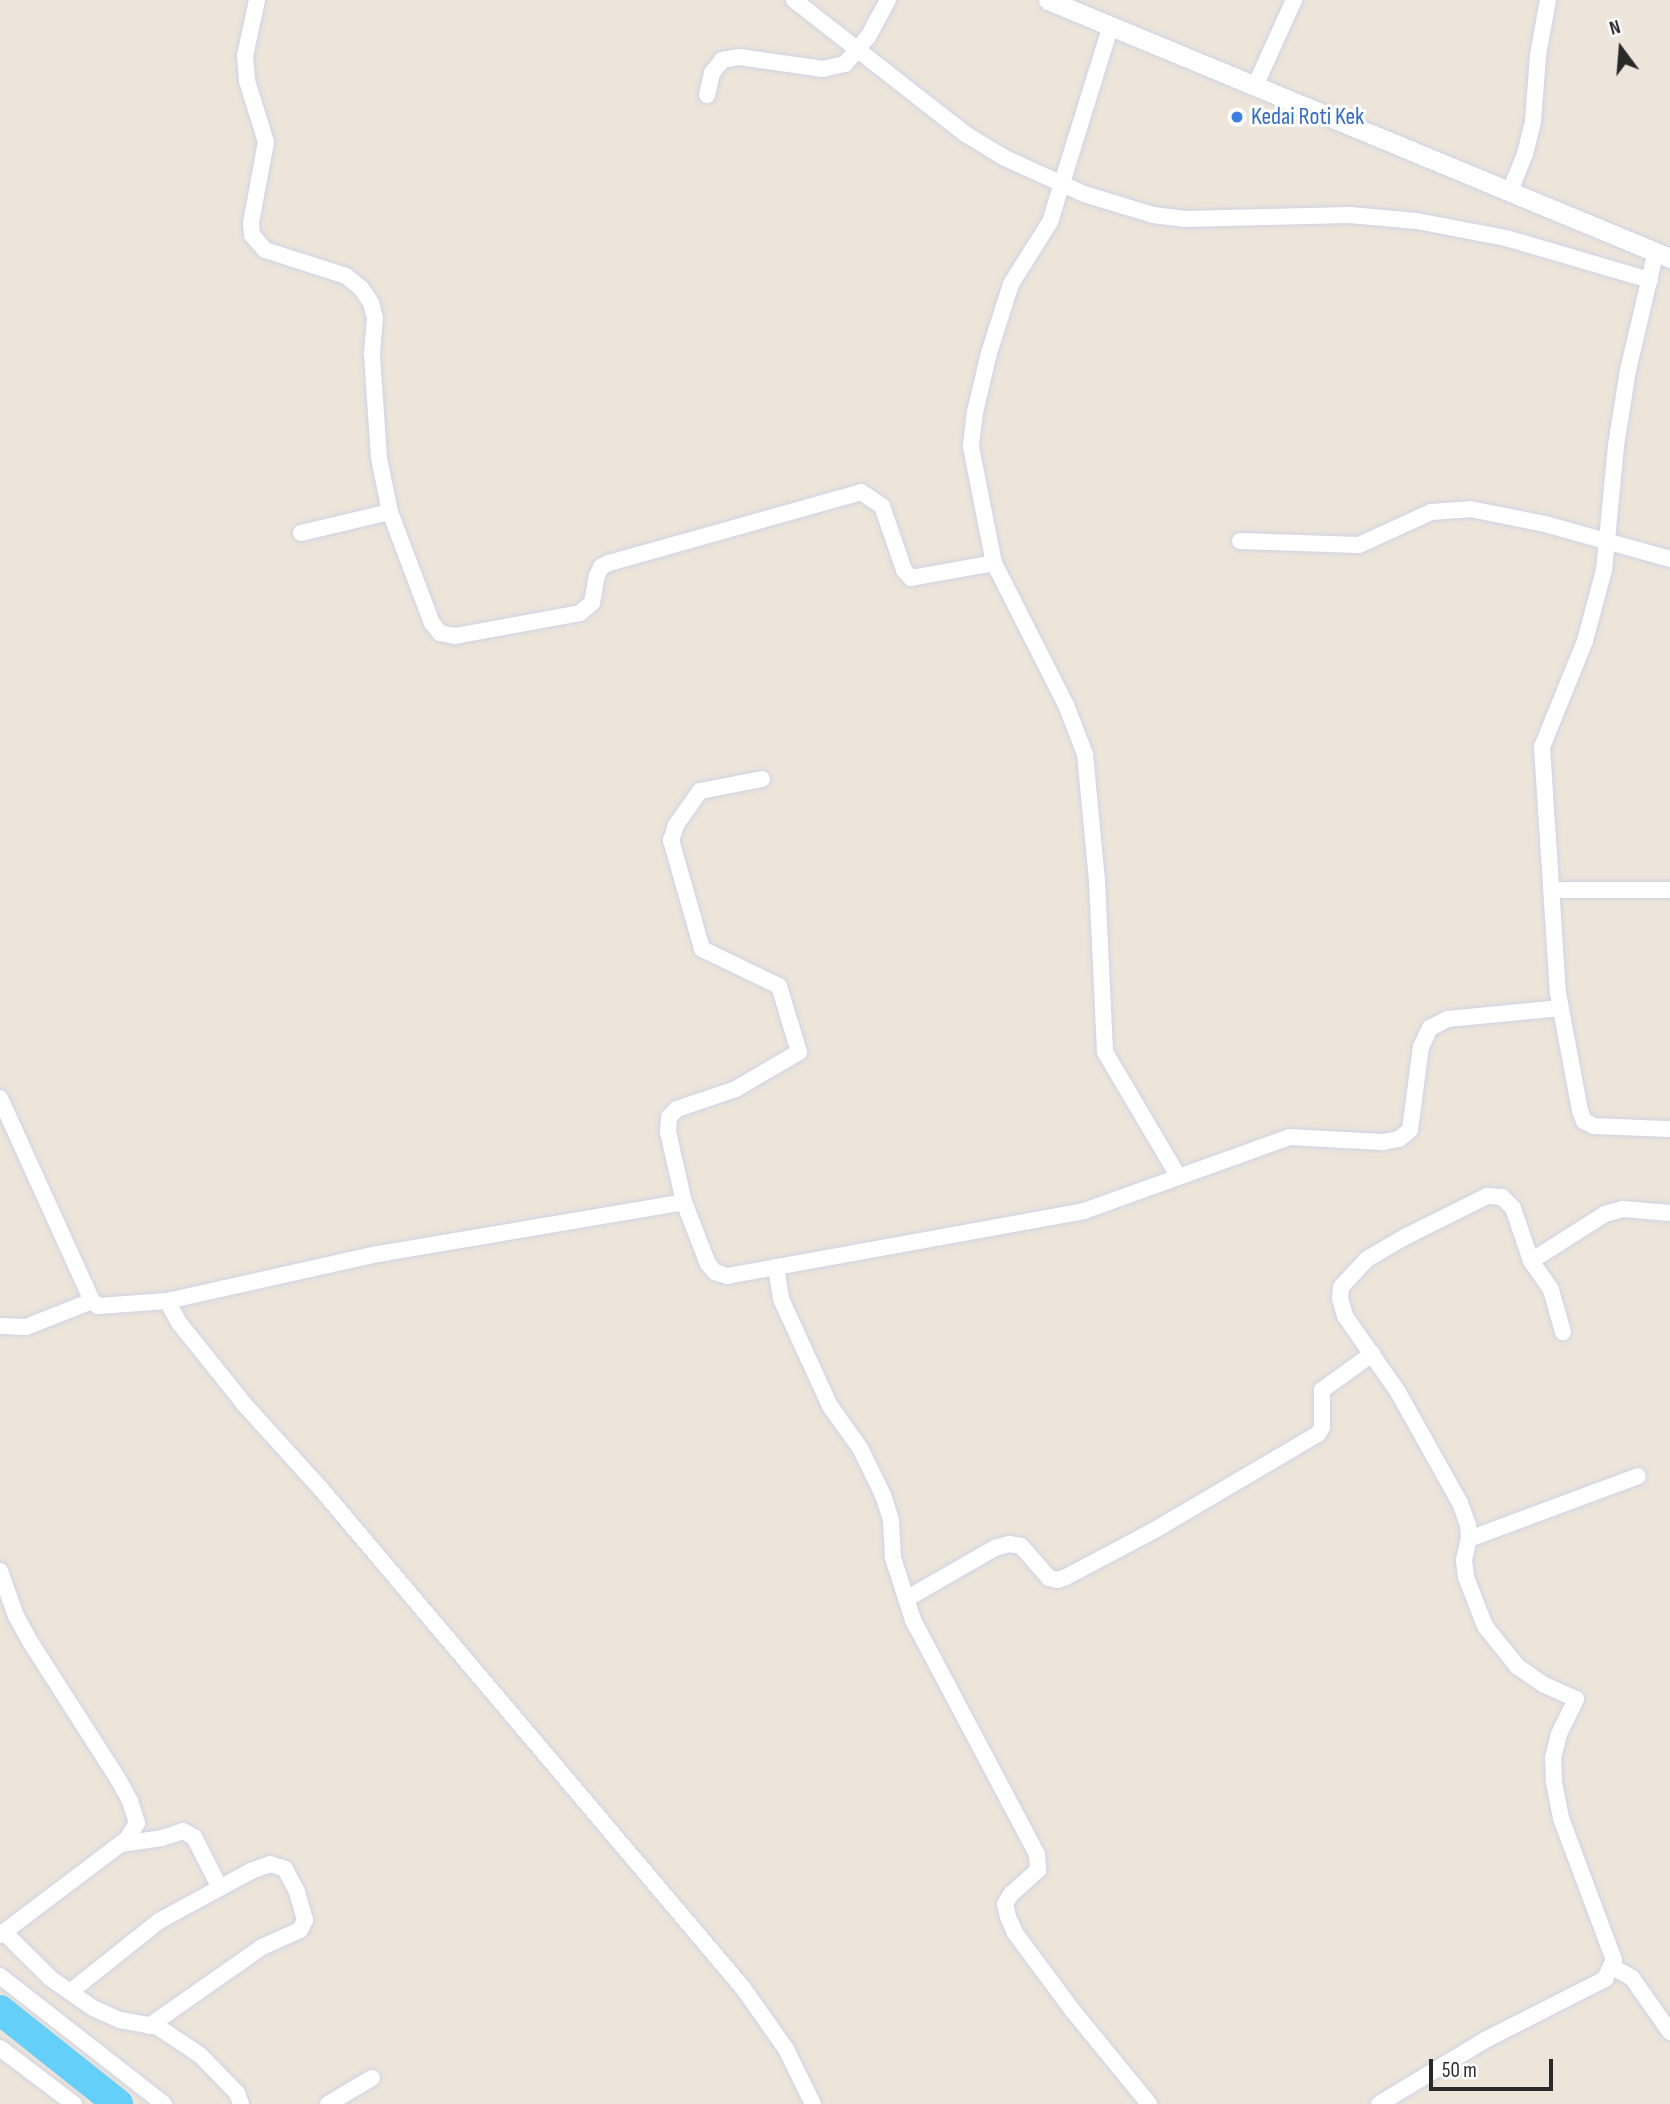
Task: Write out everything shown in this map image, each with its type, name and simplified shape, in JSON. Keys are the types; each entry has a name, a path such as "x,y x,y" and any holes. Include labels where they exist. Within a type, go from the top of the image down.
{"street":[{"path":"257,0 246,68 266,142 251,223 252,235 265,250 346,276 361,288 370,303 374,318 372,355 379,458 390,512 432,623 440,633 455,635 580,613 592,603 597,576 601,567 609,563 861,492 882,506 904,570 911,578 994,563"},
{"path":"794,0 967,135 1005,159 1061,184 1153,215 1184,219 1350,215 1450,226 1559,251 1650,280"},
{"path":"707,95 712,73 722,61 738,57 835,69 858,51 888,0"},
{"path":"1048,0 1663,255 1650,280 1628,370 1616,446 1608,541 1599,591 1585,641 1542,747 1554,890 1560,1008 1584,1121 1594,1126 1670,1129"},
{"path":"1256,84 1294,0"},
{"path":"1510,191 1525,154 1532,122 1538,55 1548,0"},
{"path":"1111,24 1046,232 1011,284 989,353 975,412 971,447 994,563 1066,705 1085,754 1097,881 1105,1052 1178,1176"},
{"path":"1240,541 1359,545 1431,512 1470,509 1545,524 1670,559"},
{"path":"301,533 390,512"},
{"path":"762,779 700,791 676,825 671,840 672,853 702,949 779,986 799,1052 736,1089 677,1109 669,1117 668,1132 684,1202 708,1264 715,1272 727,1276 1084,1211 1289,1137 1383,1142 1399,1139 1410,1130 1421,1046 1430,1028 1448,1019 1560,1008"},
{"path":"1554,890 1670,890"},
{"path":"0,1098 92,1301 98,1306 167,1301 378,1254 684,1202"},
{"path":"1379,2104 1485,2040 1605,1979 1613,1967 1613,1952 1561,1818 1554,1782 1553,1758 1559,1734 1576,1699 1544,1685 1517,1666 1485,1626 1466,1577 1464,1560 1469,1539 1468,1525 1460,1503 1398,1392 1345,1316 1340,1299 1341,1287 1367,1259 1395,1242 1487,1196 1503,1197 1513,1208 1531,1261 1551,1290 1563,1332"},
{"path":"1531,1261 1605,1214 1623,1209 1670,1213"},
{"path":"775,1267 781,1299 830,1406 860,1448 883,1494 891,1520 893,1558 914,1619 1037,1854 1038,1870 1011,1894 1005,1904 1015,1933 1073,2011 1149,2104"},
{"path":"0,1326 26,1327 92,1301"},
{"path":"167,1301 180,1324 244,1404 330,1499 715,1953 786,2049 813,2104"},
{"path":"906,1599 996,1548 1009,1544 1021,1546 1049,1578 1058,1580 1077,1571 1153,1531 1318,1434 1322,1427 1322,1390 1372,1354"},
{"path":"1469,1539 1637,1476"},
{"path":"0,1571 16,1616 130,1801 137,1823 121,1844 2,1933 50,1978 93,2008 121,2020 158,2027 200,2055 237,2093 241,2104"},
{"path":"121,1844 162,1838 183,1831 194,1837 220,1888"},
{"path":"70,1992 159,1921 270,1864 285,1868 298,1892 305,1920 300,1930 262,1947 149,2026"},
{"path":"1613,1967 1632,1978 1670,2032"},
{"path":"0,1976 164,2104"},
{"path":"0,2048 75,2104"},
{"path":"328,2104 372,2078"}],"waterway":[{"path":"0,2010 118,2104"}],"place":[{"name":"Kedai Roti Kek","path":"1237,117"}]}
